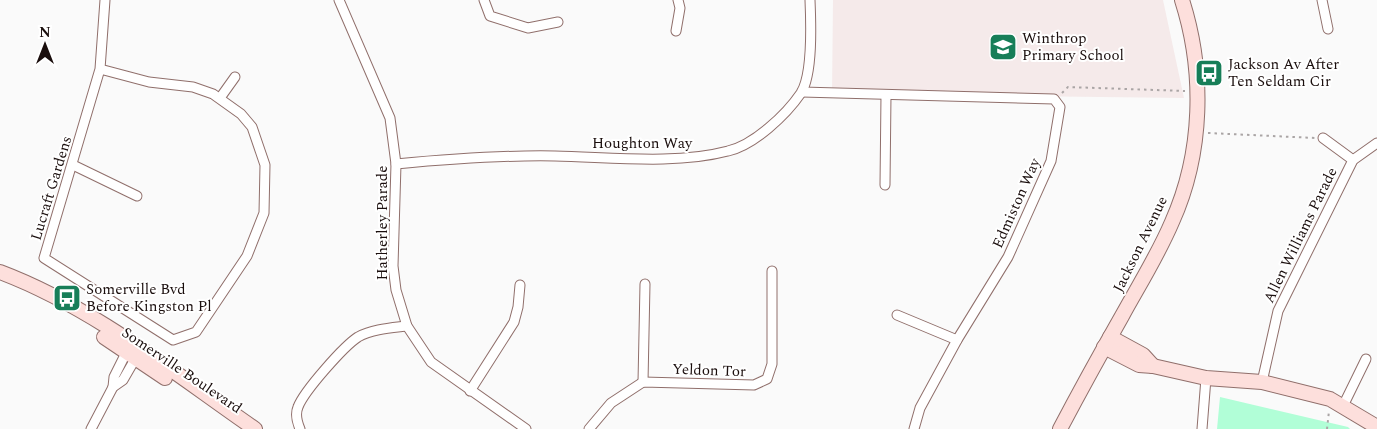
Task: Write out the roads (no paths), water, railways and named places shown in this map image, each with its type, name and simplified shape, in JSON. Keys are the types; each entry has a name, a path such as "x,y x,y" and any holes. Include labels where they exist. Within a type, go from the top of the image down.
{"street":[{"name":"Lucraft Gardens","path":"100,69 149,82 193,87 220,98 241,114 252,127 265,165 264,213 247,256 196,332 173,340 44,258 100,69 105,0"},
{"name":"Hatherley Parade","path":"339,0 390,118 396,164 393,266 396,290 407,326 431,362 526,429"},
{"path":"484,0 490,16 528,28 558,22"},
{"path":"676,31 680,8 678,0"},
{"name":"Houghton Way","path":"396,164 458,158 551,156 688,158 730,151 772,127 802,92 811,49 810,0"},
{"name":"Jackson Avenue","path":"1067,429 1172,222 1184,192 1193,153 1198,102 1197,72 1192,35 1182,0"},
{"name":"Jackson Avenue","path":"1060,429 1165,253 1183,213 1194,179 1202,133 1204,102 1203,71 1190,0"},
{"path":"1322,0 1328,29"},
{"path":"220,98 235,77"},
{"path":"802,92 886,94 885,185"},
{"name":"Edmiston Way","path":"886,94 1054,99 1060,107 1051,161 1008,257 957,340 920,408 914,429"},
{"path":"1323,138 1353,160"},
{"name":"Allen Williams Parade","path":"1262,382 1278,311 1353,160 1377,143"},
{"path":"73,165 137,196"},
{"name":"Yeldon Tor","path":"643,382 754,385 767,379 772,364 772,271"},
{"name":"Somerville Boulevard","path":"0,272 59,300 255,429"},
{"name":"Somerville Boulevard","path":"0,280 61,310 134,350 240,429"},
{"path":"589,429 611,403 643,382 646,284"},
{"path":"470,391 514,322 520,286"},
{"path":"897,315 957,340"},
{"path":"300,429 297,422 298,407 342,350 359,337 382,329 407,326"},
{"path":"1110,344 1144,355 1153,366 1206,378 1262,382 1330,398 1377,427"},
{"path":"91,429 113,388 123,380 134,350"},
{"path":"1343,406 1366,359"},
{"path":"1202,429 1206,378"}],"place":[{"name":"Winthrop Primary School","path":"1003,47"},
{"name":"Jackson Av After Ten Seldam Cir","path":"1209,73"},
{"name":"Somerville Bvd Before Kingston Pl","path":"67,298"}]}
